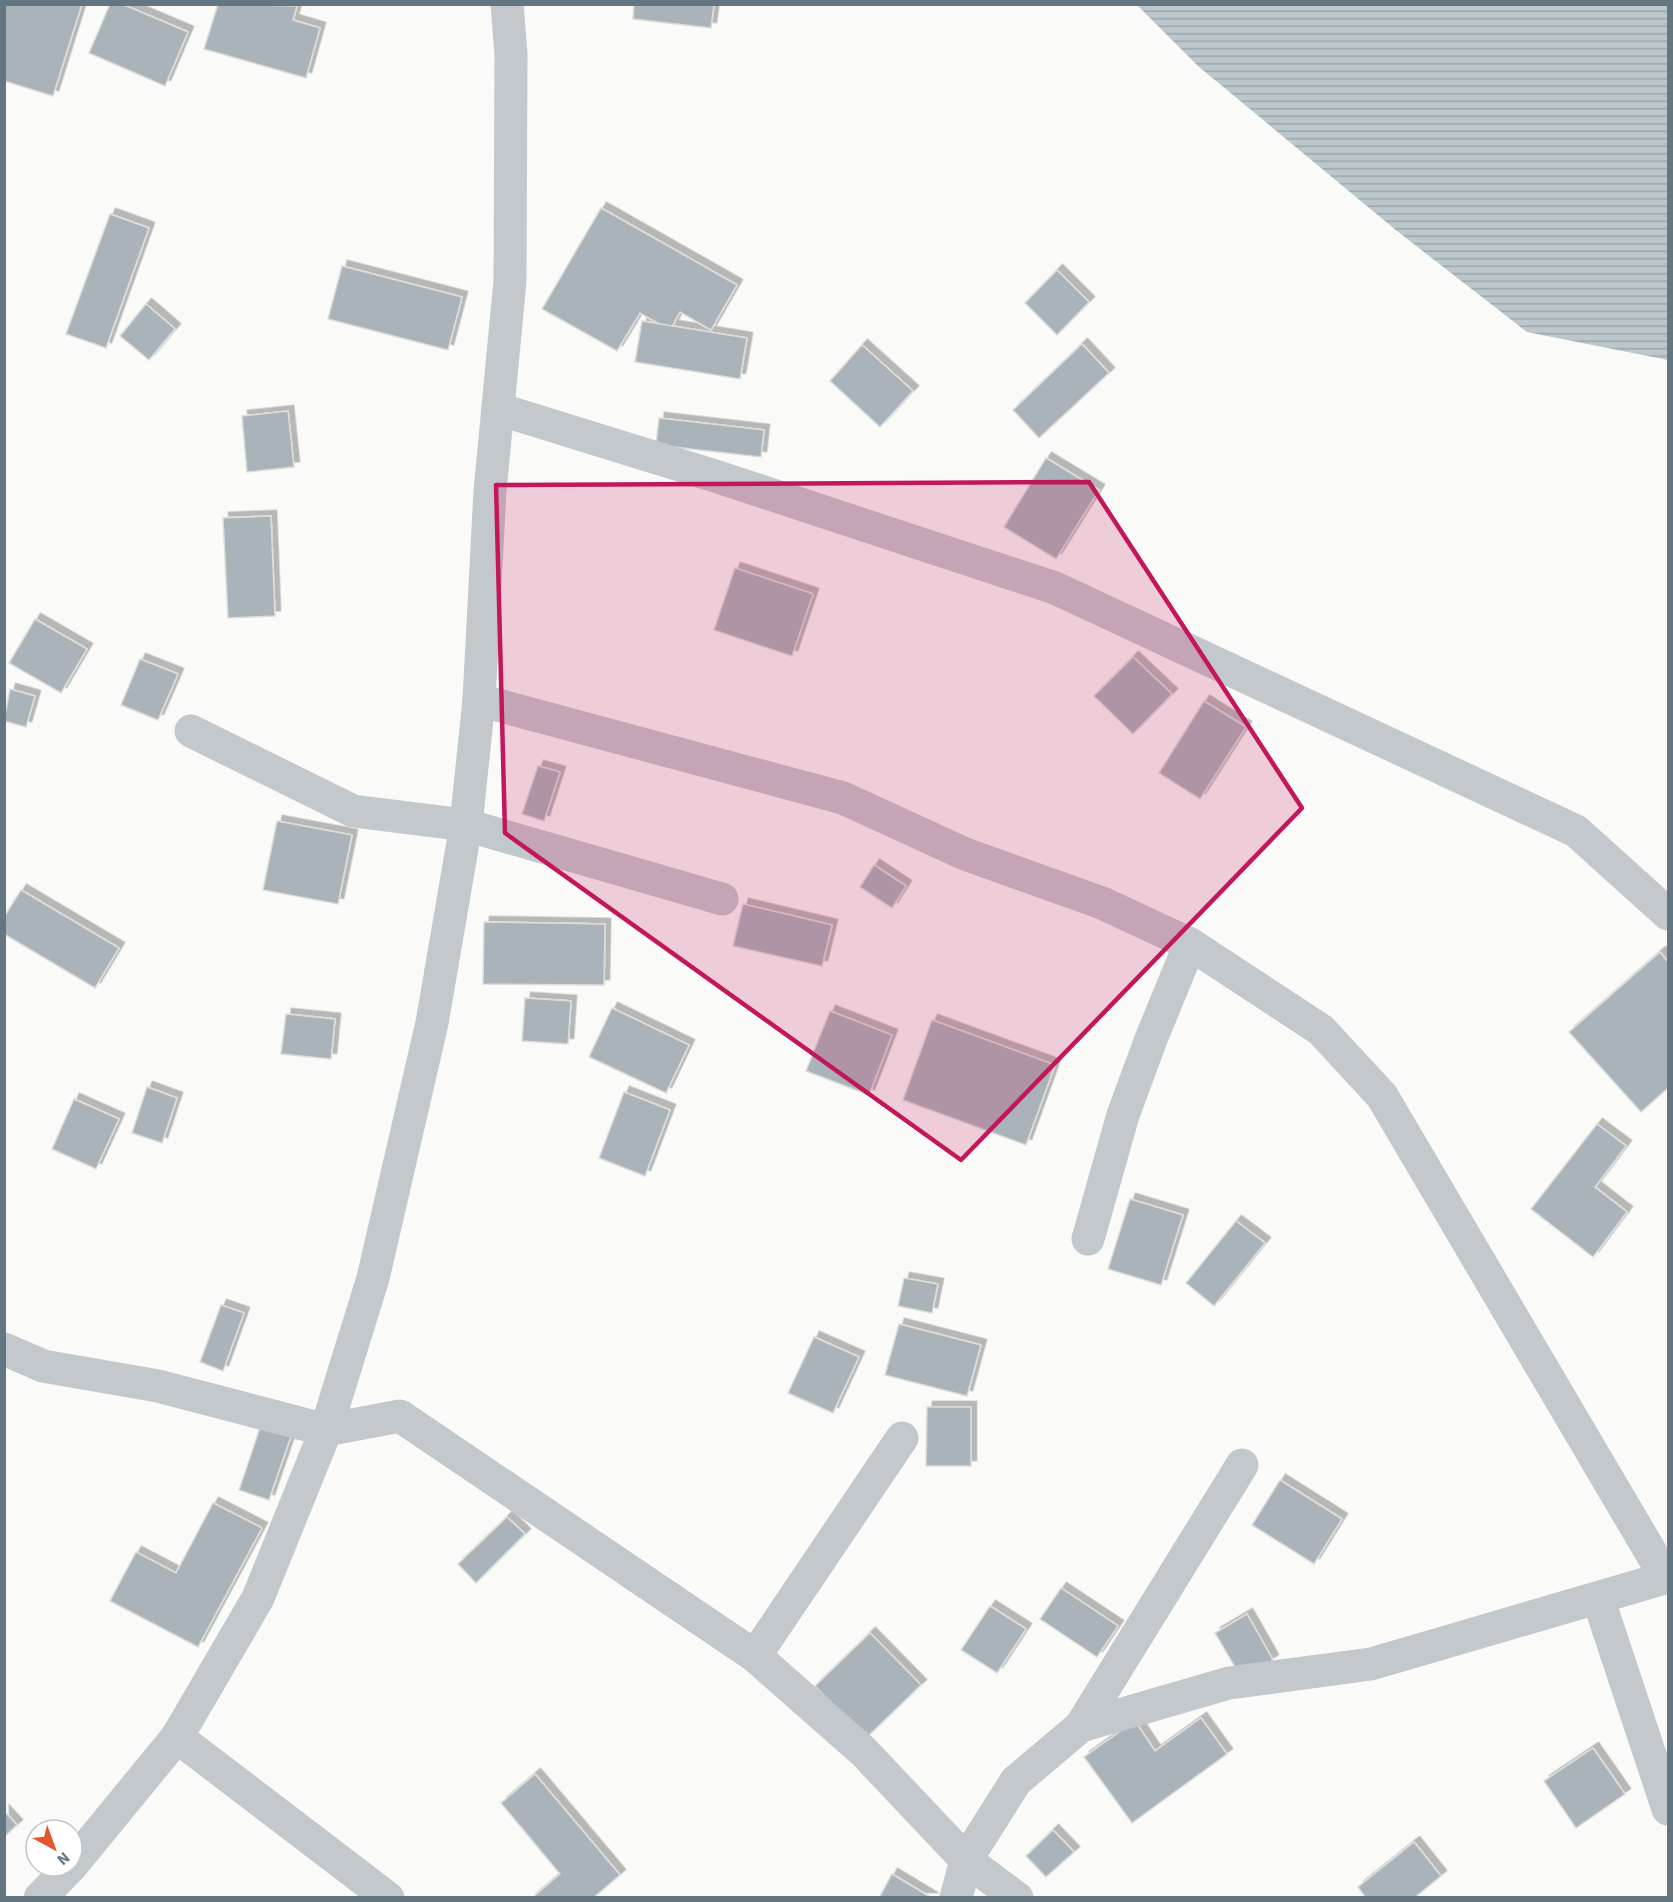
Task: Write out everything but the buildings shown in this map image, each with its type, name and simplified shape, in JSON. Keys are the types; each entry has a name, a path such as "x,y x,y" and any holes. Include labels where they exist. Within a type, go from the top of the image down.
{"street":[{"path":"84,1851 177,1737 258,1598 326,1430 379,1255 432,1023 466,825 479,700 490,491 510,281 511,54 507,4"},
{"path":"498,409 715,476 1055,588 1576,831 1668,914"},
{"path":"479,700 843,798 965,854 1102,903 1190,944 1321,1030 1382,1096 1667,1578 1371,1664 1229,1683 1081,1726"},
{"path":"191,731 353,811 466,825 722,899"},
{"path":"1088,1239 1123,1115 1190,944"},
{"path":"4,1349 43,1366 158,1386 326,1430 400,1416 755,1656 863,1751 966,1860 1017,1898"},
{"path":"755,1656 902,1438"},
{"path":"956,1898 966,1860 1016,1780 1081,1726 1242,1465"},
{"path":"1598,1598 1668,1809"},
{"path":"177,1737 388,1898"},
{"path":"40,1898 60,1878"}],"highlighted area":[{"path":"1089,482 1302,808 961,1160 505,833 496,485"}],"shaded area":[{"path":"1137,5 1668,5 1668,360 1527,332 1397,231 1198,66"}]}
